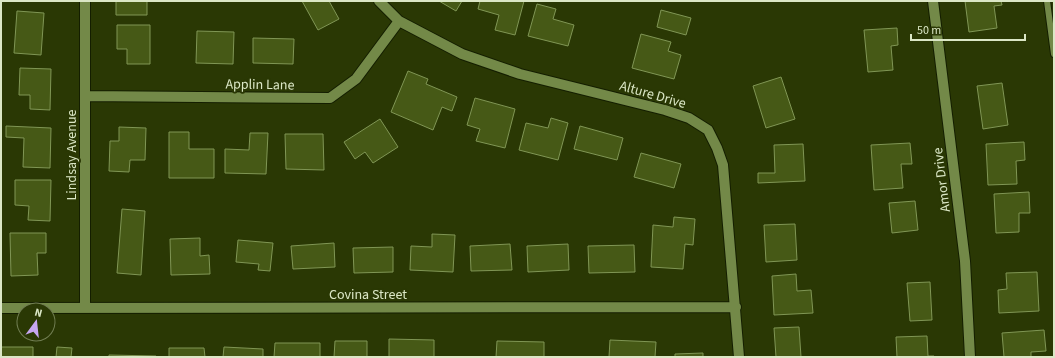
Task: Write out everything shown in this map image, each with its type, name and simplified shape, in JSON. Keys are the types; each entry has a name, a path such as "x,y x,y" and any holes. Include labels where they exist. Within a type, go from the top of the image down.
{"street":[{"name":"Lindsay Avenue","path":"85,1 85,308"},
{"name":"Alture Drive","path":"379,1 399,22 462,54 520,74 666,110 689,118 708,130 723,165 739,357"},
{"name":"Amor Drive","path":"933,1 965,261 970,357"},
{"name":"Applin Lane","path":"86,96 330,98 356,79 399,22"},
{"name":"Covina Street","path":"1,308 736,307"}],"lane":[{"path":"1047,1 1054,54"}],"building":[{"path":"116,1 147,1 147,15 116,15"},
{"path":"302,1 329,1 339,19 318,30"},
{"path":"439,1 462,1 456,11"},
{"path":"480,1 524,1 515,35 495,30 499,15 478,9"},
{"path":"965,1 1001,1 1002,5 994,6 997,28 969,32"},
{"path":"537,4 556,9 553,19 574,25 568,46 528,36"},
{"path":"661,10 691,18 686,35 657,27"},
{"path":"17,11 44,13 41,55 14,53"},
{"path":"117,25 150,25 150,64 127,64 127,49 117,49"},
{"path":"897,28 898,45 891,46 893,70 868,72 864,30"},
{"path":"197,31 234,32 233,64 196,63"},
{"path":"641,34 671,42 668,51 681,55 674,79 632,68"},
{"path":"253,38 294,39 293,64 253,63"},
{"path":"20,68 51,69 50,110 30,109 30,95 19,95"},
{"path":"408,71 428,79 426,84 457,97 452,111 442,107 433,130 391,112"},
{"path":"781,77 795,119 766,128 753,86"},
{"path":"1002,83 1008,125 983,129 977,86"},
{"path":"475,98 515,109 505,148 476,141 480,129 467,125"},
{"path":"551,118 568,123 558,160 519,150 526,123 548,128"},
{"path":"380,119 398,147 373,163 365,152 355,159 344,142"},
{"path":"6,126 51,128 50,168 23,167 24,138 6,137"},
{"path":"580,126 623,138 617,160 574,149"},
{"path":"119,127 146,128 145,160 130,160 129,172 109,171 110,141 119,141"},
{"path":"169,132 189,132 189,149 214,149 214,178 169,178"},
{"path":"250,133 268,133 266,174 225,173 225,149 249,150"},
{"path":"285,134 323,134 324,170 286,169"},
{"path":"1024,142 1025,160 1016,161 1017,184 988,185 986,144"},
{"path":"910,143 912,164 901,164 903,188 874,190 871,145"},
{"path":"803,144 805,181 758,183 758,173 775,173 774,145"},
{"path":"641,153 681,164 674,188 634,177"},
{"path":"15,180 51,180 50,221 28,220 29,206 15,205"},
{"path":"1029,192 1030,213 1019,213 1019,232 996,233 994,194"},
{"path":"915,201 918,230 892,233 889,203"},
{"path":"122,209 145,211 141,275 117,273"},
{"path":"674,217 695,219 693,245 685,244 683,269 651,267 653,225 673,227"},
{"path":"795,224 797,260 766,262 764,225"},
{"path":"10,233 46,233 46,253 37,253 38,275 11,276"},
{"path":"432,234 455,235 453,272 410,270 411,246 432,247"},
{"path":"200,238 200,256 209,255 210,274 171,275 170,239"},
{"path":"238,240 273,243 270,271 258,270 259,264 236,262"},
{"path":"334,243 335,267 293,269 291,246"},
{"path":"510,244 512,270 471,271 470,246"},
{"path":"568,244 569,270 528,272 527,246"},
{"path":"634,245 635,272 589,273 588,246"},
{"path":"393,247 393,272 354,273 353,248"},
{"path":"1037,272 1039,311 999,313 998,290 1007,289 1006,273"},
{"path":"796,274 797,291 811,290 813,313 774,315 772,276"},
{"path":"930,282 932,320 910,321 907,283"},
{"path":"799,327 801,357 776,357 774,328"},
{"path":"1044,330 1046,351 1031,352 1031,357 1004,357 1002,333"},
{"path":"927,336 928,356 934,357 897,357 896,337"},
{"path":"389,339 434,340 434,357 389,357"},
{"path":"610,340 656,342 655,357 609,357"},
{"path":"335,341 367,341 367,357 334,357"},
{"path":"497,341 544,342 544,357 496,357"},
{"path":"275,343 320,343 320,357 274,357"},
{"path":"1,347 33,347 33,357 1,357"},
{"path":"57,347 72,348 71,357 56,357"},
{"path":"224,347 263,349 263,357 223,357"},
{"path":"169,348 204,348 205,357 169,357"},
{"path":"703,353 703,357 675,357 675,354"},
{"path":"109,355 156,356 156,357 109,357"}]}
